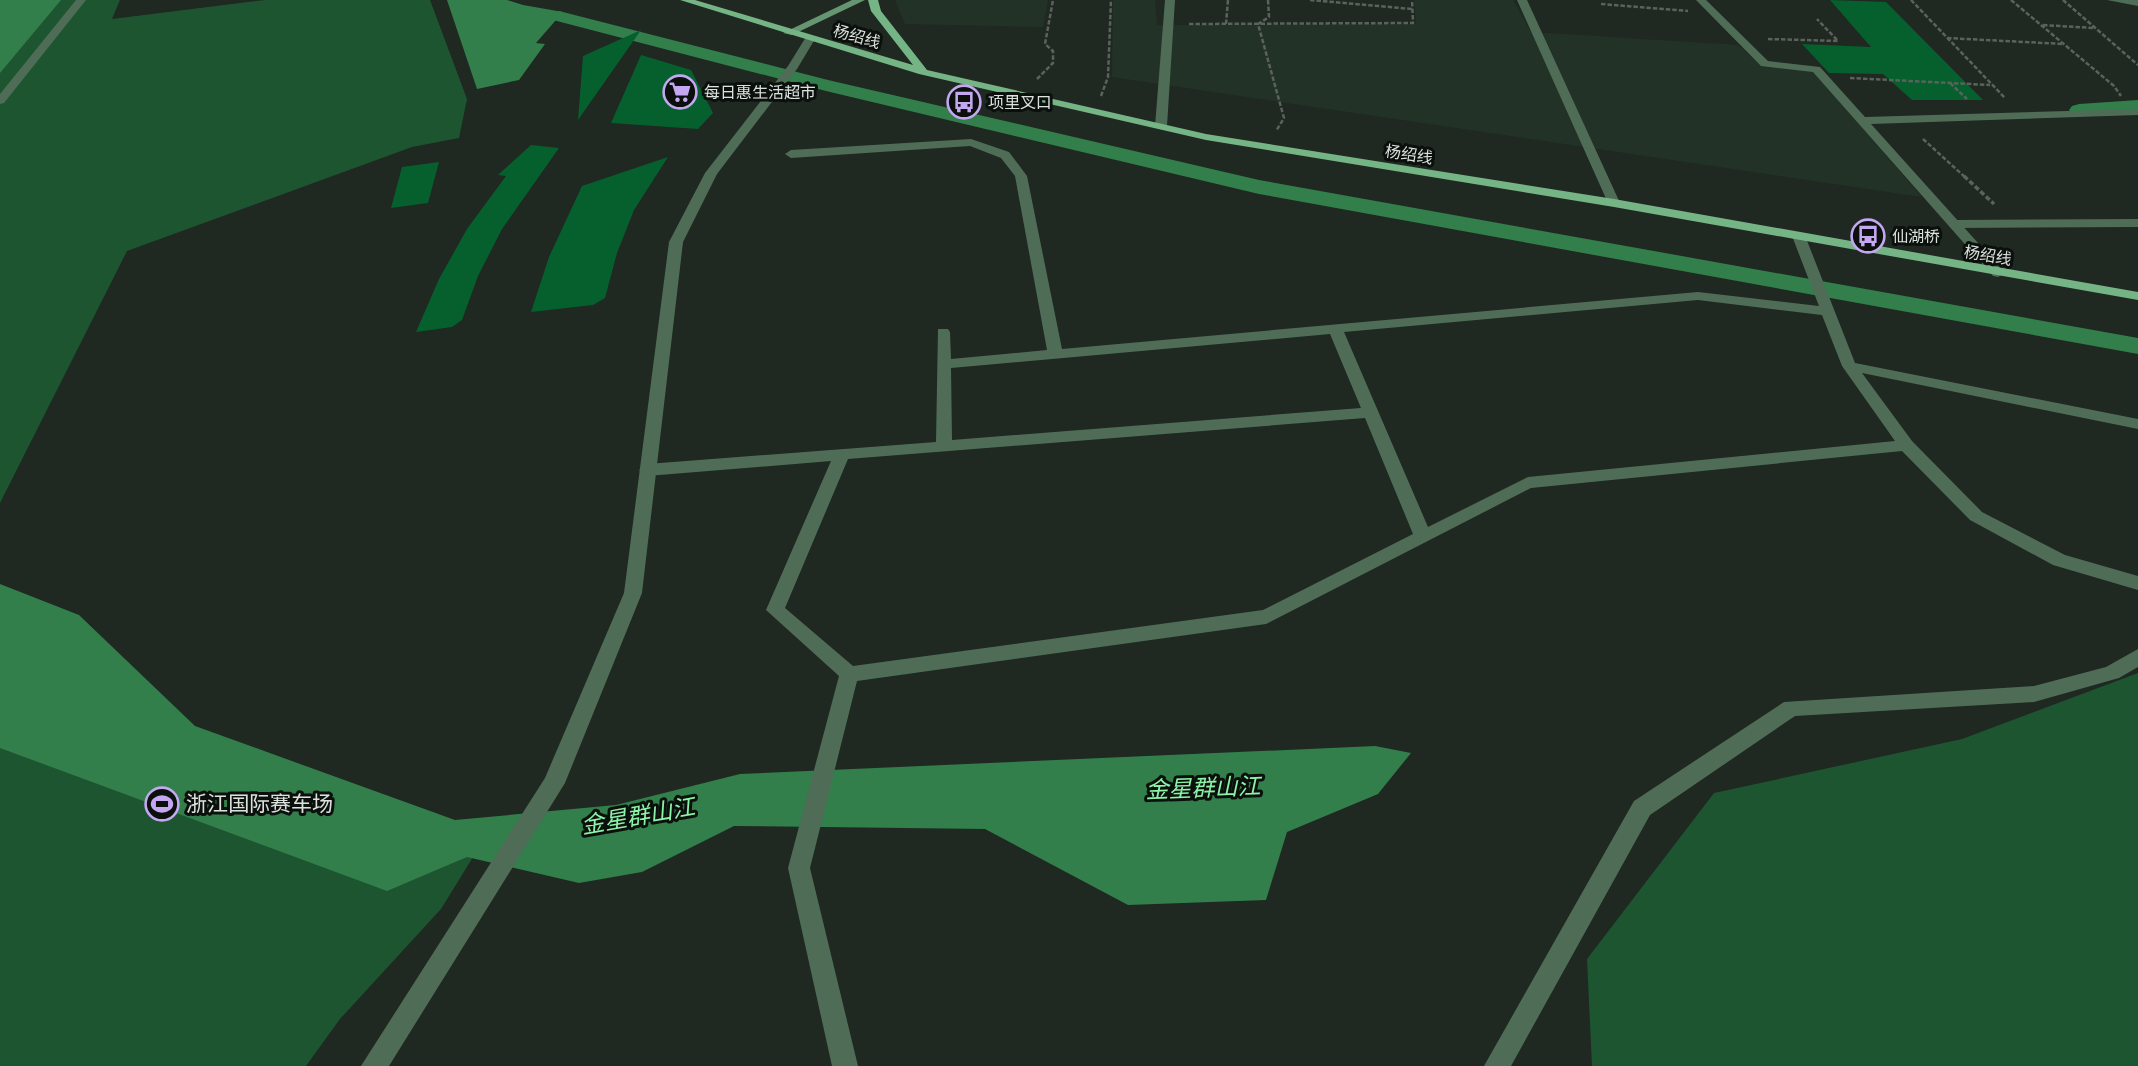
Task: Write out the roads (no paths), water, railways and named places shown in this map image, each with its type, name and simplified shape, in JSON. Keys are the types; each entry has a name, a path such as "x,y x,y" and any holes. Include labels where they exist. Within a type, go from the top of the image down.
{"main road":[{"name":"杨绍线","path":"685,0 923,72 1161,126 2138,296"},
{"path":"873,0 876,11 923,72"}],"street":[{"path":"0,101 81,0"},
{"path":"788,33 860,0"},
{"path":"1161,126 1170,0"},
{"path":"1522,0 1614,203"},
{"path":"1701,0 1765,64 1816,69 1825,77 1861,121 1998,273"},
{"path":"2112,0 2138,3"},
{"path":"374,1066 554,783 633,593 676,242 711,173 793,67 810,39"},
{"path":"1861,121 2138,112"},
{"path":"791,154 971,142 1005,155 1021,176 1055,353"},
{"path":"1954,224 2138,223"},
{"path":"1798,236 1849,366 1906,444 1976,516 2059,560 2138,583"},
{"path":"944,364 1698,296 1823,298"},
{"path":"1335,328 1373,412 1423,536"},
{"path":"943,331 944,447"},
{"path":"1849,366 2138,424"},
{"path":"647,470 1373,412"},
{"path":"842,455 775,610 849,674 1266,617 1528,483 1906,444"},
{"path":"1497,1066 1642,808 1791,708 2034,694 2112,673 2138,657"},
{"path":"845,1066 799,867 832,748 849,674"}],"water":[{"path":"0,0 61,0 0,73"},
{"path":"447,0 507,0 563,12 536,43 545,44 519,80 477,89"},
{"name":"金星群山江","path":"0,584 79,615 195,726 455,820 616,805 740,774 1375,746 1411,753 1378,794 1287,832 1266,900 1128,905 985,829 734,826 642,872 579,883 467,857 387,891 0,748"}],"waterway":[{"path":"559,16 826,85 1259,187 2138,346"},
{"path":"2079,110 2138,106"}],"place":[{"name":"每日惠生活超市","path":"680,92"},
{"name":"项里叉口","path":"964,102"},
{"name":"仙湖桥","path":"1868,236"},
{"name":"浙江国际赛车场","path":"162,804"}]}
